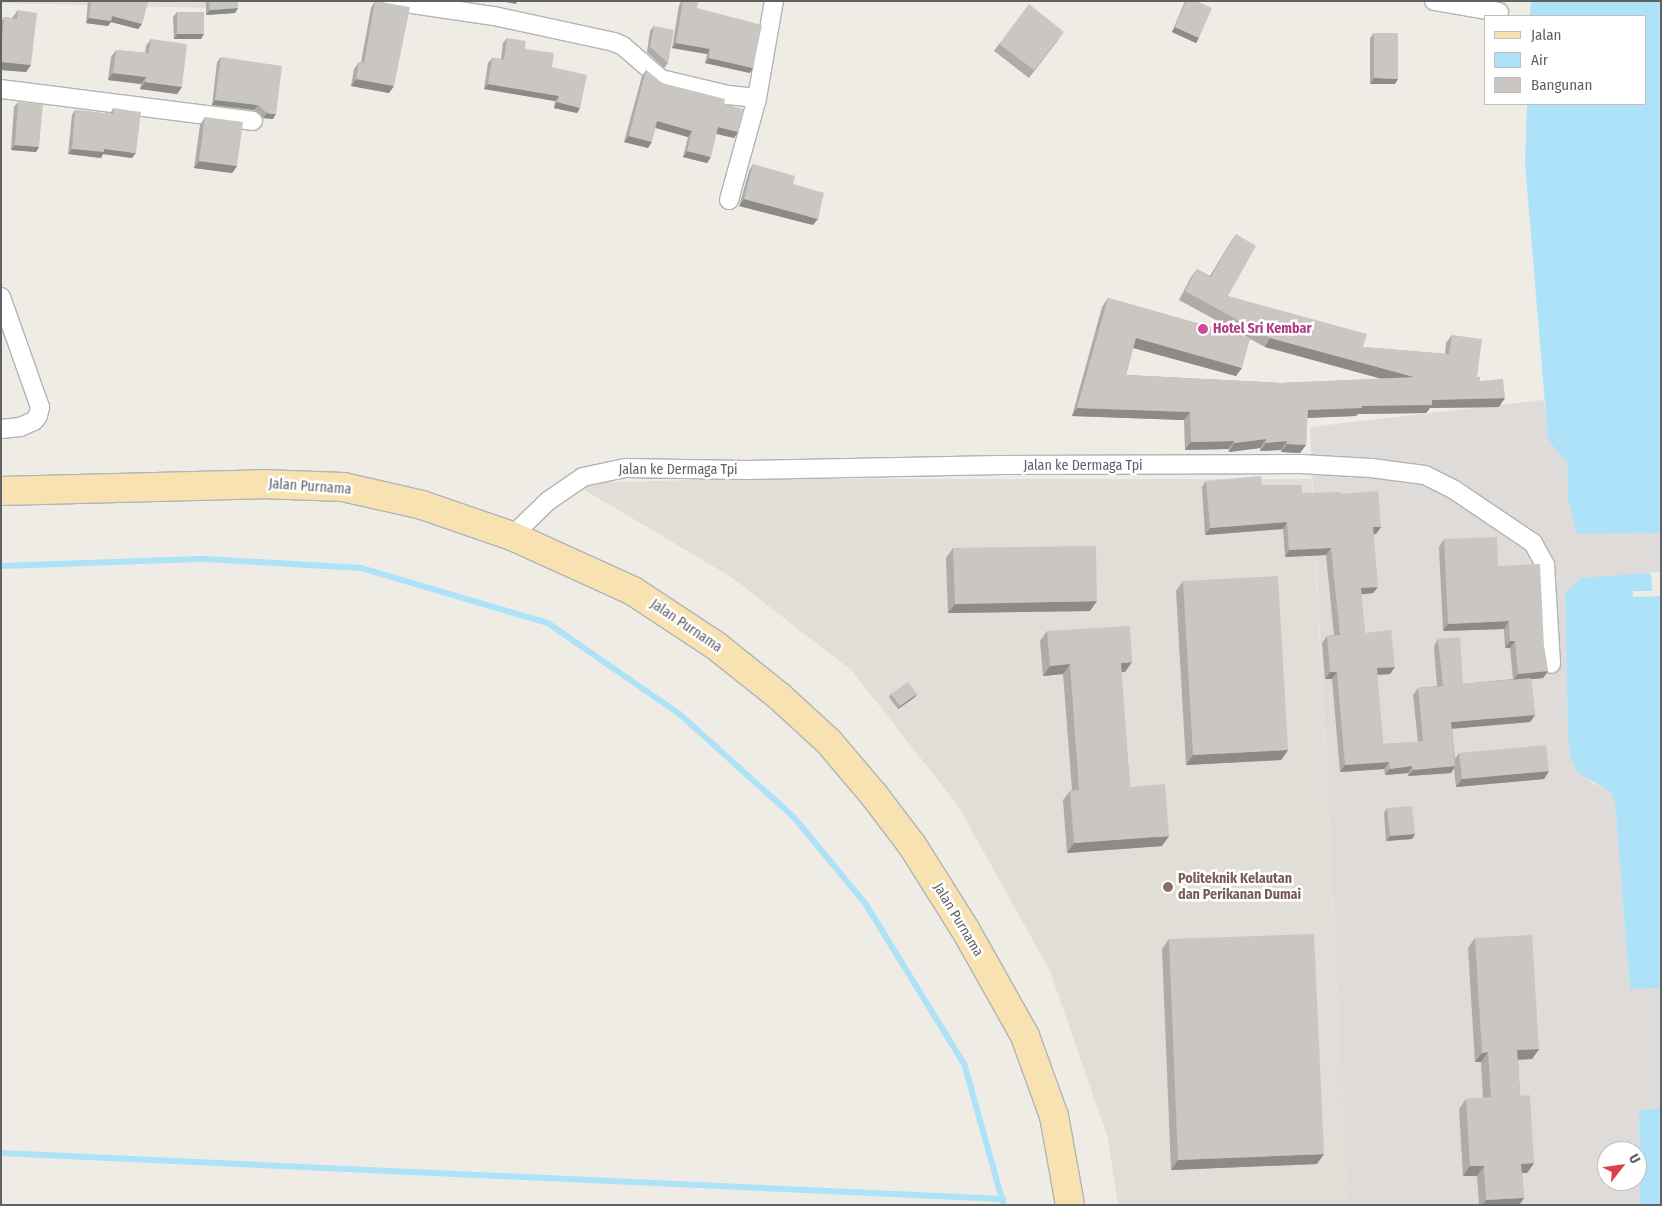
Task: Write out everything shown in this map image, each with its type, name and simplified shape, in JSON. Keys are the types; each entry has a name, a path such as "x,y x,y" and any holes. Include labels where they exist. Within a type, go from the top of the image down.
{"main road":[{"name":"Jalan Purnama","path":"1,491 262,484 343,487 422,505 512,536 633,591 715,645 779,696 829,742 874,795 912,845 965,929 1026,1036 1054,1116 1070,1205"}],"street":[{"path":"392,1 494,16 614,42 623,46 661,79 728,95 757,98"},
{"path":"729,200 757,98 774,1"},
{"path":"1434,1 1499,12"},
{"path":"1,89 253,121"},
{"path":"1,296 40,406 38,416 28,424 1,429"},
{"name":"Jalan ke Dermaga Tpi","path":"512,536 548,501 583,477 625,468 746,470 1001,465 1301,464 1388,470 1425,476 1453,489 1533,543 1545,565 1551,664"}],"shaded area":[{"path":"1,1 211,1 211,8 1,3"},
{"path":"1544,400 1548,440 1567,462 1568,499 1577,534 1661,533 1661,572 1651,572 1565,593 1568,740 1592,783 1605,788 1611,793 1615,803 1630,989 1661,988 1661,1108 1639,1110 1639,1141 1597,1141 1597,1191 1640,1191 1640,1205 1347,1205 1310,427"},
{"name":"Politeknik Kelautan dan Perikanan Dumai","path":"738,479 1312,479 1347,1205 1118,1205 1108,1138 1050,971 957,804 851,670 731,577 573,483"}],"water":[{"path":"1531,1 1661,1 1661,533 1577,534 1568,499 1567,462 1548,440 1525,163 1527,105 1647,105 1647,15 1530,15"},
{"path":"1661,572 1661,988 1630,989 1615,803 1611,793 1605,788 1578,773 1572,761 1568,740 1565,593 1581,578"},
{"path":"1661,1108 1661,1205 1640,1205 1640,1191 1647,1191 1647,1141 1639,1141 1639,1110"}],"pier":[{"path":"1651,572 1660,572 1661,596 1633,597 1633,591 1652,591"}],"building":[{"path":"91,1 148,1 142,24 112,16 111,21 89,18"},
{"path":"209,1 238,1 238,8 210,10"},
{"path":"375,1 410,7 394,86 356,79 359,62 364,63"},
{"path":"683,1 698,2 697,8 762,25 753,68 709,58 710,49 676,43"},
{"path":"1186,1 1196,1 1212,8 1199,38 1175,27"},
{"path":"1029,4 1064,32 1034,70 999,44"},
{"path":"18,10 37,13 31,65 1,62 4,17 17,19"},
{"path":"177,12 204,12 204,34 177,34"},
{"path":"654,26 674,30 668,63 650,47"},
{"path":"1374,33 1398,33 1398,79 1374,78"},
{"path":"507,38 526,41 525,49 554,53 552,67 587,75 580,108 557,102 559,96 488,84 492,58 504,60"},
{"path":"151,39 187,44 182,87 145,82 146,77 113,73 116,50 149,53"},
{"path":"221,57 282,66 276,114 267,113 258,105 215,100"},
{"path":"646,70 662,83 725,99 724,104 743,109 738,132 718,127 711,157 687,151 692,131 657,121 652,142 629,136"},
{"path":"18,102 43,104 39,147 15,145"},
{"path":"113,108 141,112 136,153 104,149 104,152 72,149 75,110 113,114"},
{"path":"205,117 243,122 237,166 199,161"},
{"path":"753,164 795,176 793,184 824,193 818,219 744,199"},
{"path":"1236,234 1256,246 1228,296 1367,334 1363,347 1449,354 1452,335 1482,339 1477,377 1480,377 1480,381 1503,379 1505,398 1432,400 1432,405 1362,406 1362,408 1308,410 1306,445 1287,444 1287,441 1266,443 1266,439 1234,443 1234,441 1191,442 1190,412 1077,408 1108,298 1250,338 1242,368 1136,338 1126,375 1281,383 1414,377 1270,338 1185,291 1197,269 1211,277"},
{"path":"1261,476 1262,485 1302,485 1302,493 1341,492 1341,494 1378,491 1381,527 1373,527 1378,587 1361,588 1365,633 1391,630 1395,667 1377,668 1383,744 1423,741 1418,688 1443,686 1438,639 1460,637 1463,684 1531,678 1535,715 1451,722 1455,766 1413,770 1412,766 1390,769 1389,762 1345,765 1337,672 1330,672 1327,636 1340,635 1331,548 1289,550 1287,522 1210,528 1206,481"},
{"path":"1497,537 1498,566 1540,564 1544,647 1548,671 1518,674 1515,641 1510,641 1509,621 1448,624 1444,539"},
{"path":"1096,546 1097,601 955,604 953,548"},
{"path":"1278,576 1288,750 1193,755 1183,581"},
{"path":"1130,626 1132,662 1121,663 1130,787 1165,784 1169,836 1074,843 1070,791 1079,790 1070,664 1050,666 1047,631"},
{"path":"908,682 917,694 900,706 891,694"},
{"path":"1546,745 1549,771 1462,779 1459,753"},
{"path":"1412,806 1415,834 1390,836 1387,808"},
{"path":"1314,934 1324,1154 1178,1160 1169,939"},
{"path":"1532,935 1539,1049 1517,1050 1520,1096 1530,1095 1534,1163 1521,1164 1524,1198 1486,1200 1484,1166 1470,1166 1466,1099 1491,1097 1488,1052 1482,1053 1475,938"}],"waterway":[{"path":"1,566 206,559 361,568 548,623 680,714 794,817 866,904 965,1065 1004,1205"},
{"path":"1,1153 1003,1199"}],"place":[{"name":"Hotel Sri Kembar","path":"1203,329"},
{"name":"Politeknik Kelautan dan Perikanan Dumai","path":"1168,887"}]}
